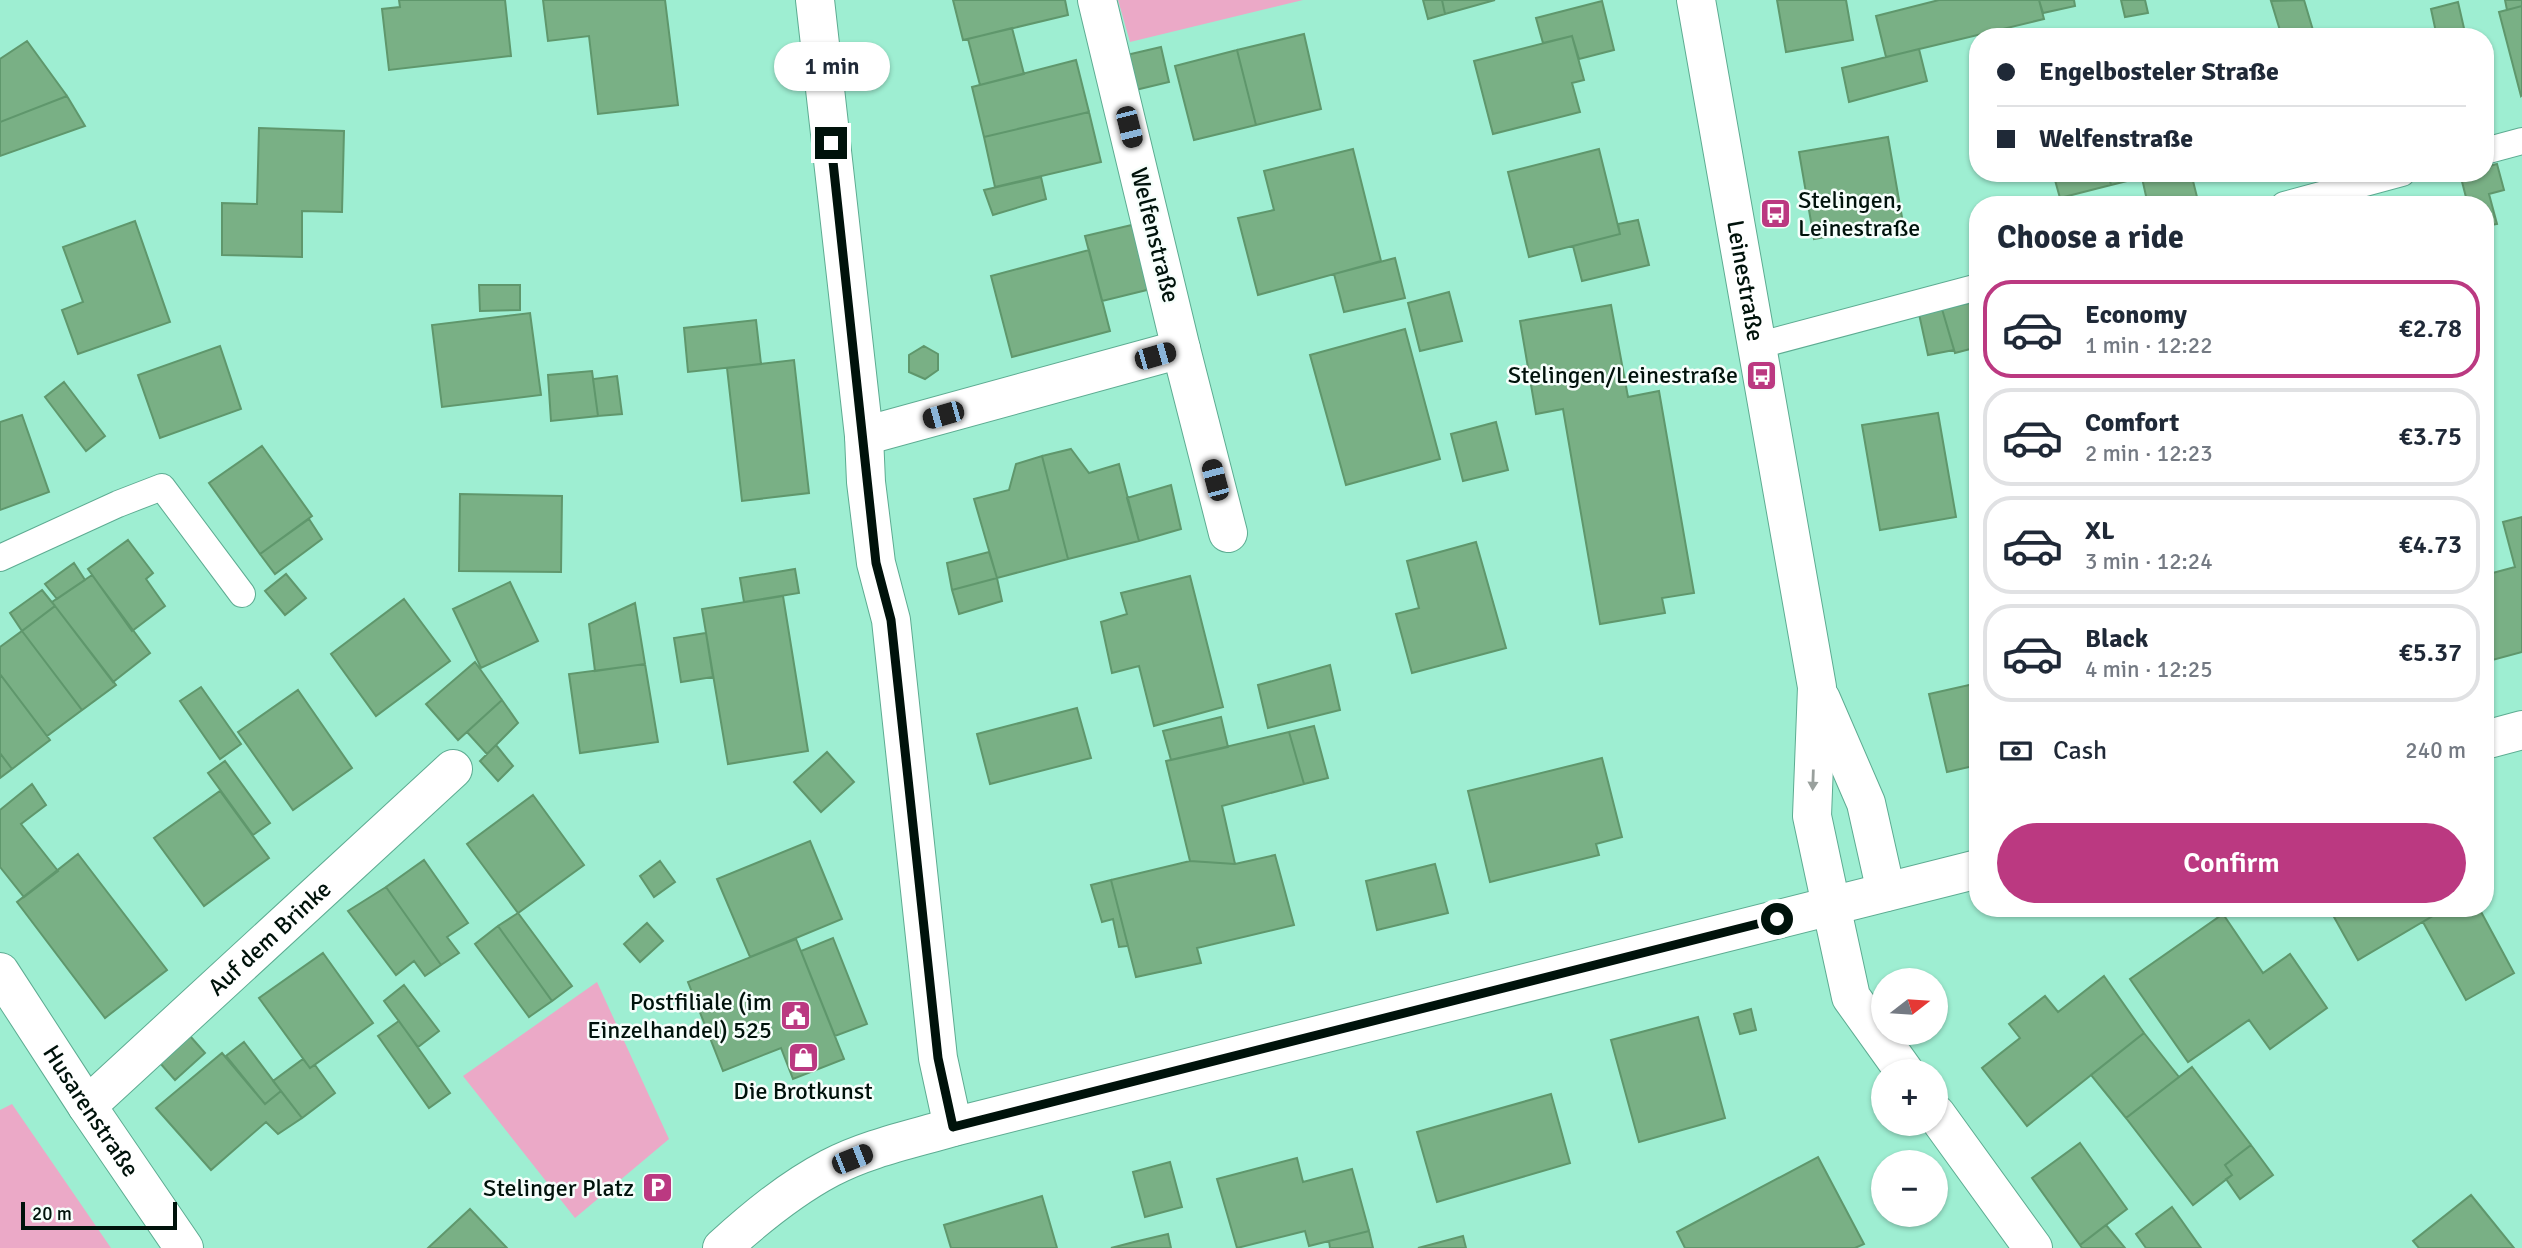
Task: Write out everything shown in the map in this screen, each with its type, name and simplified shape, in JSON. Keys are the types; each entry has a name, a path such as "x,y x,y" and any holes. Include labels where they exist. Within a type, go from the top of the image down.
{"street":[{"path":"815,0 864,436 866,482 876,563 891,620 938,1058 953,1127"},
{"name":"Welfenstraße","path":"1097,0 1228,533"},
{"name":"Leinestraße","path":"1696,0 1817,687 1812,816 1851,997 1895,1059"},
{"path":"864,436 1181,349"},
{"name":"Leinestraße","path":"1817,687 1866,803 1886,892"},
{"path":"2494,738 2522,730"},
{"name":"Auf dem Brinke","path":"87,1106 453,769"},
{"path":"722,1248 779,1199 831,1167 873,1150 953,1127 1969,871"},
{"name":"Husarenstraße","path":"0,972 184,1248"},
{"path":"1948,1131 2033,1248"}],"lane":[{"path":"2494,149 2522,141"},
{"path":"2317,196 2369,182"},
{"path":"1756,346 1969,289"},
{"path":"0,558 162,487 242,594"}],"shaded area":[{"path":"1118,0 1303,0 1130,42"},
{"path":"597,982 669,1139 575,1218 463,1076"},
{"path":"12,1104 111,1248 0,1248 0,1110"}],"building":[{"path":"399,0 505,0 511,56 389,70 382,9 400,7"},
{"path":"543,0 665,0 678,105 598,114 589,36 548,41"},
{"path":"953,0 1065,0 1068,15 963,40"},
{"path":"1423,0 1442,0 1445,14 1428,19"},
{"path":"1442,0 1495,0 1445,14"},
{"path":"1777,0 1846,0 1853,40 1786,52"},
{"path":"1939,0 2039,0 2044,19 2007,28 1969,28 1969,37 1886,57 1876,16"},
{"path":"2039,0 2074,0 2075,6 2043,13"},
{"path":"2121,0 2145,0 2148,13 2125,17"},
{"path":"2304,0 2312,28 2279,28 2271,1"},
{"path":"2505,0 2522,0 2522,6 2507,10"},
{"path":"1602,1 1614,50 1579,59 1572,36 1543,43 1536,18"},
{"path":"2458,2 2464,28 2435,28 2431,9"},
{"path":"2522,6 2522,95 2521,96 2499,12"},
{"path":"1012,28 1024,74 980,85 968,39"},
{"path":"1304,34 1321,109 1256,125 1237,50"},
{"path":"1572,36 1584,80 1572,83 1580,112 1493,134 1474,61"},
{"path":"27,41 67,96 0,122 0,59"},
{"path":"1161,47 1169,82 1127,92 1118,57"},
{"path":"1919,49 1927,81 1849,102 1842,68"},
{"path":"1237,50 1256,125 1194,140 1175,66"},
{"path":"1076,60 1089,112 984,137 972,87"},
{"path":"67,96 85,126 0,156 0,122"},
{"path":"1089,112 1101,162 995,187 984,137"},
{"path":"259,128 344,131 342,212 302,211 302,257 222,255 222,203 257,204"},
{"path":"1888,137 1903,223 1814,239 1799,152"},
{"path":"1353,149 1381,261 1258,295 1238,218 1274,210 1264,171"},
{"path":"1599,149 1620,234 1529,257 1508,172"},
{"path":"2497,164 2504,190 2490,196 2466,196 2462,182 2494,182 2494,165"},
{"path":"1041,177 1046,199 993,215 984,190"},
{"path":"2056,182 2110,182 2111,185 2068,196 2059,196"},
{"path":"2143,182 2193,182 2197,196 2146,196"},
{"path":"1638,220 1649,265 1582,281 1573,246 1620,234 1618,224"},
{"path":"135,221 170,322 78,354 62,310 83,302 63,247"},
{"path":"1136,224 1151,289 1102,301 1085,236"},
{"path":"1089,250 1110,331 1012,357 991,276"},
{"path":"1395,258 1405,298 1344,312 1334,274"},
{"path":"479,285 520,285 520,310 480,311"},
{"path":"1449,292 1462,341 1420,351 1408,303"},
{"path":"1969,303 1969,349 1955,353 1942,309"},
{"path":"1611,305 1628,397 1659,391 1694,593 1662,598 1665,613 1600,624 1563,409 1536,414 1520,321"},
{"path":"1942,309 1954,350 1928,355 1919,314"},
{"path":"530,313 541,395 442,407 432,325"},
{"path":"756,320 761,364 688,372 684,328"},
{"path":"1405,329 1440,459 1346,485 1310,355"},
{"path":"220,346 241,409 160,438 138,375"},
{"path":"924,346 938,354 938,370 925,379 909,372 909,355"},
{"path":"794,360 809,493 742,501 727,368"},
{"path":"592,371 598,416 551,421 548,375"},
{"path":"617,376 622,414 598,416 593,379"},
{"path":"64,382 105,436 86,451 45,397"},
{"path":"1938,413 1956,517 1880,530 1862,425"},
{"path":"22,415 49,492 0,510 0,422"},
{"path":"1496,422 1508,470 1463,481 1451,434"},
{"path":"262,446 312,516 260,554 209,483"},
{"path":"1071,449 1089,473 1119,464 1139,541 1068,559 1042,456"},
{"path":"1042,456 1068,559 997,578 974,499 1009,490 1016,464"},
{"path":"1171,485 1181,529 1139,541 1127,498"},
{"path":"460,494 562,496 561,572 459,571"},
{"path":"2522,517 2522,652 2494,660 2494,573 2515,567 2503,522"},
{"path":"309,519 322,539 275,574 260,554"},
{"path":"128,540 153,573 146,579 165,606 132,631 88,569"},
{"path":"1476,542 1506,648 1412,673 1396,614 1419,608 1407,561"},
{"path":"989,552 997,578 952,590 947,563"},
{"path":"74,563 85,580 57,599 45,584"},
{"path":"795,569 799,593 744,602 740,578"},
{"path":"286,574 306,598 285,615 265,591"},
{"path":"92,575 150,653 113,682 52,602"},
{"path":"1190,576 1223,707 1154,726 1139,666 1112,673 1101,622 1127,614 1121,593"},
{"path":"997,578 1002,601 959,614 952,590"},
{"path":"510,582 538,641 481,668 453,609"},
{"path":"42,590 55,606 22,631 10,613"},
{"path":"783,596 808,751 728,764 702,609"},
{"path":"404,599 450,661 376,716 331,654"},
{"path":"635,603 645,664 595,671 589,624"},
{"path":"55,606 116,685 82,710 22,631"},
{"path":"22,631 82,710 47,736 0,674 0,647"},
{"path":"706,633 713,677 681,682 674,638"},
{"path":"475,662 502,700 458,740 426,704"},
{"path":"645,664 658,742 580,753 569,674"},
{"path":"1330,665 1340,710 1268,728 1258,685"},
{"path":"0,674 50,740 12,769 0,753"},
{"path":"1969,685 1969,767 1947,772 1929,694"},
{"path":"201,687 241,744 220,759 180,701"},
{"path":"298,690 352,768 293,810 238,732"},
{"path":"502,700 518,723 487,754 467,732"},
{"path":"1077,708 1091,758 990,784 977,734"},
{"path":"1221,717 1228,747 1171,760 1163,731"},
{"path":"1314,726 1328,778 1304,784 1289,732"},
{"path":"1289,732 1304,784 1222,806 1235,864 1190,861 1166,761"},
{"path":"496,745 513,766 498,781 480,761"},
{"path":"827,752 854,782 821,812 794,782"},
{"path":"0,753 12,769 0,778"},
{"path":"1602,758 1622,837 1596,844 1599,855 1490,882 1468,791"},
{"path":"225,761 270,823 253,835 208,773"},
{"path":"32,784 46,805 21,824 58,871 24,897 0,867 0,810"},
{"path":"220,791 269,858 204,906 154,838"},
{"path":"533,795 584,865 518,913 467,844"},
{"path":"810,841 842,919 750,957 717,879"},
{"path":"78,854 167,970 105,1018 17,902"},
{"path":"1275,855 1294,925 1197,948 1201,963 1136,977 1111,880 1190,861 1235,864"},
{"path":"424,860 468,923 447,937 459,953 441,965 386,887"},
{"path":"660,861 675,882 654,897 640,876"},
{"path":"1435,864 1448,913 1377,930 1366,881"},
{"path":"1111,880 1128,946 1119,947 1113,919 1102,922 1091,885"},
{"path":"386,887 441,965 425,976 414,961 396,975 348,911"},
{"path":"518,913 572,986 552,1001 498,926"},
{"path":"2219,917 2225,917 2263,973 2290,954 2327,1008 2270,1049 2249,1020 2188,1062 2130,979"},
{"path":"2334,917 2431,917 2358,960"},
{"path":"2431,917 2484,917 2514,973 2466,1000 2423,922"},
{"path":"647,923 663,941 640,962 624,944"},
{"path":"498,926 552,1001 529,1017 475,944"},
{"path":"833,938 867,1024 835,1036 801,951"},
{"path":"796,939 844,1059 793,1079 781,1048 723,1071 688,982"},
{"path":"323,953 373,1023 310,1068 259,998"},
{"path":"2104,976 2144,1033 2027,1126 1982,1068 2020,1038 2009,1024 2045,996 2058,1012"},
{"path":"404,985 439,1031 418,1047 384,1001"},
{"path":"1751,1009 1756,1030 1740,1034 1734,1014"},
{"path":"1698,1017 1725,1118 1639,1142 1611,1040"},
{"path":"399,1021 450,1093 429,1108 378,1036"},
{"path":"2144,1033 2179,1077 2126,1118 2091,1075"},
{"path":"190,1036 205,1053 175,1080 160,1063"},
{"path":"244,1042 281,1091 265,1104 226,1056"},
{"path":"222,1053 265,1104 281,1091 302,1118 278,1134 266,1122 211,1170 156,1108"},
{"path":"303,1059 310,1068 315,1065 335,1093 302,1118 273,1081"},
{"path":"2192,1067 2251,1145 2225,1165 2232,1175 2193,1205 2126,1118"},
{"path":"1551,1094 1570,1163 1437,1202 1417,1132"},
{"path":"2080,1143 2127,1209 2080,1245 2032,1178"},
{"path":"2251,1145 2273,1175 2240,1199 2226,1179 2232,1175 2225,1165"},
{"path":"1818,1157 1864,1244 1855,1248 1685,1248 1677,1232"},
{"path":"1297,1158 1303,1182 1352,1169 1369,1231 1309,1246 1305,1231 1237,1248 1217,1179"},
{"path":"1170,1162 1182,1207 1145,1217 1133,1172"},
{"path":"2471,1195 2514,1248 2419,1248 2413,1241"},
{"path":"1042,1196 1057,1248 951,1248 944,1225"},
{"path":"2172,1207 2201,1248 2146,1248 2136,1234"},
{"path":"470,1209 507,1248 428,1248"},
{"path":"2106,1225 2125,1248 2082,1248 2080,1245"},
{"path":"1369,1231 1373,1248 1330,1248 1329,1241"},
{"path":"1168,1234 1171,1248 1111,1248 1134,1242"},
{"path":"1463,1236 1466,1248 1418,1248"}],"place":[{"name":"Stelingen, Leinestraße","path":"1775,214"},
{"name":"Stelingen/Leinestraße","path":"1761,375"},
{"name":"Postfiliale (im Einzelhandel) 525","path":"795,1016"},
{"name":"Die Brotkunst","path":"803,1057"},
{"name":"Stelinger Platz","path":"657,1188"}],"route":[{"path":"831,143 876,563 891,620 938,1058 953,1127 1777,919"}]}
